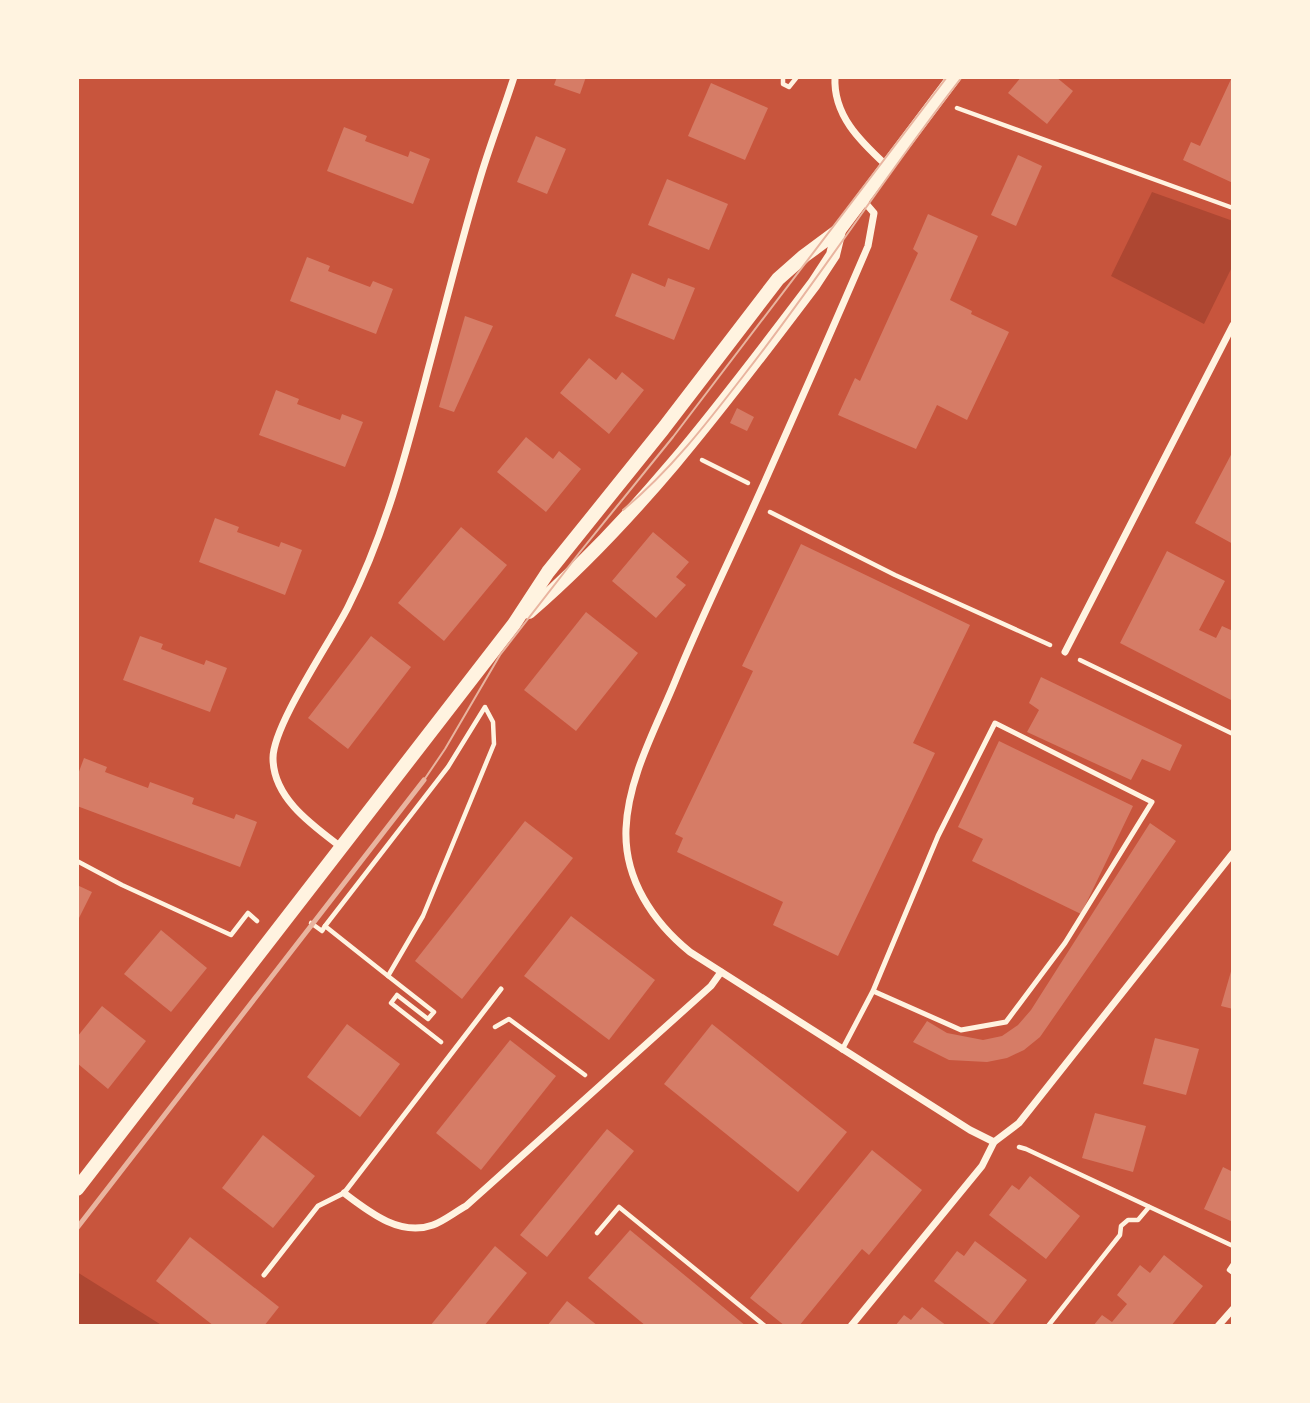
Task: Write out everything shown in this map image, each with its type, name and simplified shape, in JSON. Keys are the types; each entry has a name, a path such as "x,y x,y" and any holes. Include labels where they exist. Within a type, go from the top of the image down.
{"main road":[{"path":"77,1189 514,624 548,572 663,429 778,279 839,230 954,77"},
{"path":"514,624 592,555 636,509 814,284 833,255 839,230"}],"street":[{"path":"341,848 302,815 282,790 275,774 273,757 276,740 284,721 336,632 373,551 406,449 479,182 514,77"},
{"path":"835,77 839,108 853,131 887,165"},
{"path":"862,199 874,213 868,246 695,634 631,792 626,831 630,860 637,887 652,914 671,936 721,972 970,1130 994,1142"},
{"path":"1065,652 1233,325"},
{"path":"851,1326 982,1166 994,1142 1019,1123 1233,853"},
{"path":"344,1193 369,1212 403,1228 432,1226 466,1206 711,986 721,972"},
{"path":"1218,1326 1233,1309"}],"lane":[{"path":"842,1049 873,991 937,836 995,723 1152,802 1065,943 1006,1022 961,1030 873,991"},
{"path":"264,1275 318,1206 344,1193 501,989"}],"path":[{"path":"783,77 783,84 789,86 797,77"},
{"path":"956,108 1233,208"},
{"path":"695,456 761,489"},
{"path":"785,519 926,589"},
{"path":"305,918 322,931 448,766 485,707 493,722 494,744 424,916 388,976"},
{"path":"1197,716 1233,734"},
{"path":"77,861 122,885 231,935 248,913"},
{"path":"325,926 434,1012 428,1019 397,995 391,1003 453,1052"},
{"path":"487,1032 509,1019 600,1086"},
{"path":"994,1142 1026,1149 1233,1246"},
{"path":"597,1233 619,1207 765,1326"},
{"path":"1048,1326 1120,1235 1121,1226 1128,1220 1138,1220 1149,1207"},
{"path":"1233,1264 1229,1270 1233,1273"}],"shaded area":[{"path":"1152,192 1233,221 1233,265 1204,324 1111,276"},
{"path":"77,1272 163,1326 77,1326"}],"building":[{"path":"557,77 586,77 580,94 554,85"},
{"path":"1021,77 1056,77 1073,91 1047,124 1008,93"},
{"path":"1232,77 1233,183 1183,160 1191,142 1200,146"},
{"path":"711,83 768,108 745,160 688,136"},
{"path":"344,127 367,136 365,141 408,157 410,151 430,159 413,204 327,171"},
{"path":"536,136 566,149 547,194 517,182"},
{"path":"1018,155 1042,166 1016,226 991,215"},
{"path":"667,179 728,204 709,250 648,225"},
{"path":"928,214 978,236 950,300 972,311 971,314 1009,332 967,420 937,405 916,449 838,415 855,378 860,381 918,253 913,249"},
{"path":"307,257 330,266 328,271 370,287 373,281 393,289 376,334 290,301"},
{"path":"632,273 665,287 668,278 695,288 674,340 615,316"},
{"path":"465,316 493,326 454,412 439,407"},
{"path":"589,358 616,380 622,372 644,390 609,434 560,393"},
{"path":"276,390 299,399 297,404 340,420 342,414 363,422 345,467 259,435"},
{"path":"737,408 754,417 747,431 730,423"},
{"path":"526,437 553,459 559,451 581,469 546,512 497,472"},
{"path":"1233,451 1233,544 1195,523"},
{"path":"215,518 239,527 237,532 279,547 281,542 302,550 285,595 199,562"},
{"path":"461,527 507,565 444,641 398,603"},
{"path":"653,532 689,562 676,577 686,585 656,618 612,581"},
{"path":"801,544 970,625 913,743 935,753 838,956 773,925 783,902 677,852 683,838 675,834 753,671 742,666"},
{"path":"1167,551 1225,581 1199,630 1216,638 1222,626 1233,631 1233,701 1120,643"},
{"path":"586,612 638,653 576,731 524,690"},
{"path":"140,636 163,644 161,649 204,665 206,660 227,668 210,712 123,680"},
{"path":"371,636 411,667 348,749 308,718"},
{"path":"1041,677 1182,745 1170,771 1142,759 1131,780 1027,732 1039,710 1029,703"},
{"path":"999,741 1133,806 1081,914 972,861 983,839 958,827"},
{"path":"84,758 107,767 105,772 148,788 150,782 194,798 192,804 234,819 236,814 257,822 240,867 77,806 77,777"},
{"path":"525,821 573,858 462,999 415,961"},
{"path":"1150,823 1176,841 1040,1037 1024,1050 1007,1058 987,1062 949,1060 913,1042 927,1021 947,1033 983,1040 1002,1036 1018,1025 1031,1010"},
{"path":"77,885 92,892 77,922"},
{"path":"571,916 655,980 609,1040 524,976"},
{"path":"161,930 207,968 171,1012 124,974"},
{"path":"1233,968 1233,1009 1221,1006"},
{"path":"102,1006 146,1041 108,1089 77,1063 77,1037"},
{"path":"347,1024 400,1064 360,1117 307,1077"},
{"path":"712,1024 847,1132 798,1192 664,1084"},
{"path":"1155,1038 1199,1049 1186,1095 1143,1084"},
{"path":"510,1040 556,1076 481,1170 436,1133"},
{"path":"1095,1113 1146,1126 1133,1172 1082,1158"},
{"path":"607,1129 634,1151 547,1257 520,1235"},
{"path":"263,1135 315,1176 273,1228 222,1188"},
{"path":"872,1150 922,1190 869,1255 862,1249 799,1326 785,1326 750,1298"},
{"path":"1223,1167 1233,1172 1233,1222 1204,1209"},
{"path":"1030,1176 1080,1216 1046,1259 989,1215 1012,1185 1019,1190"},
{"path":"630,1230 746,1326 646,1326 588,1278"},
{"path":"190,1237 279,1307 264,1326 214,1326 156,1281"},
{"path":"975,1241 1027,1280 992,1325 934,1281 957,1251 964,1256"},
{"path":"495,1246 527,1273 484,1326 430,1326"},
{"path":"1164,1255 1203,1286 1171,1326 1093,1326 1102,1315 1112,1322 1127,1304 1117,1295 1140,1265 1150,1273"},
{"path":"567,1301 598,1326 547,1326"},
{"path":"922,1307 947,1326 895,1326 904,1315 911,1320"}],"tram line":[{"path":"424,780 500,655 673,437 947,77"},
{"path":"623,510 672,463 702,429 772,338 962,77"}],"railway":[{"path":"77,1228 424,780"}]}
